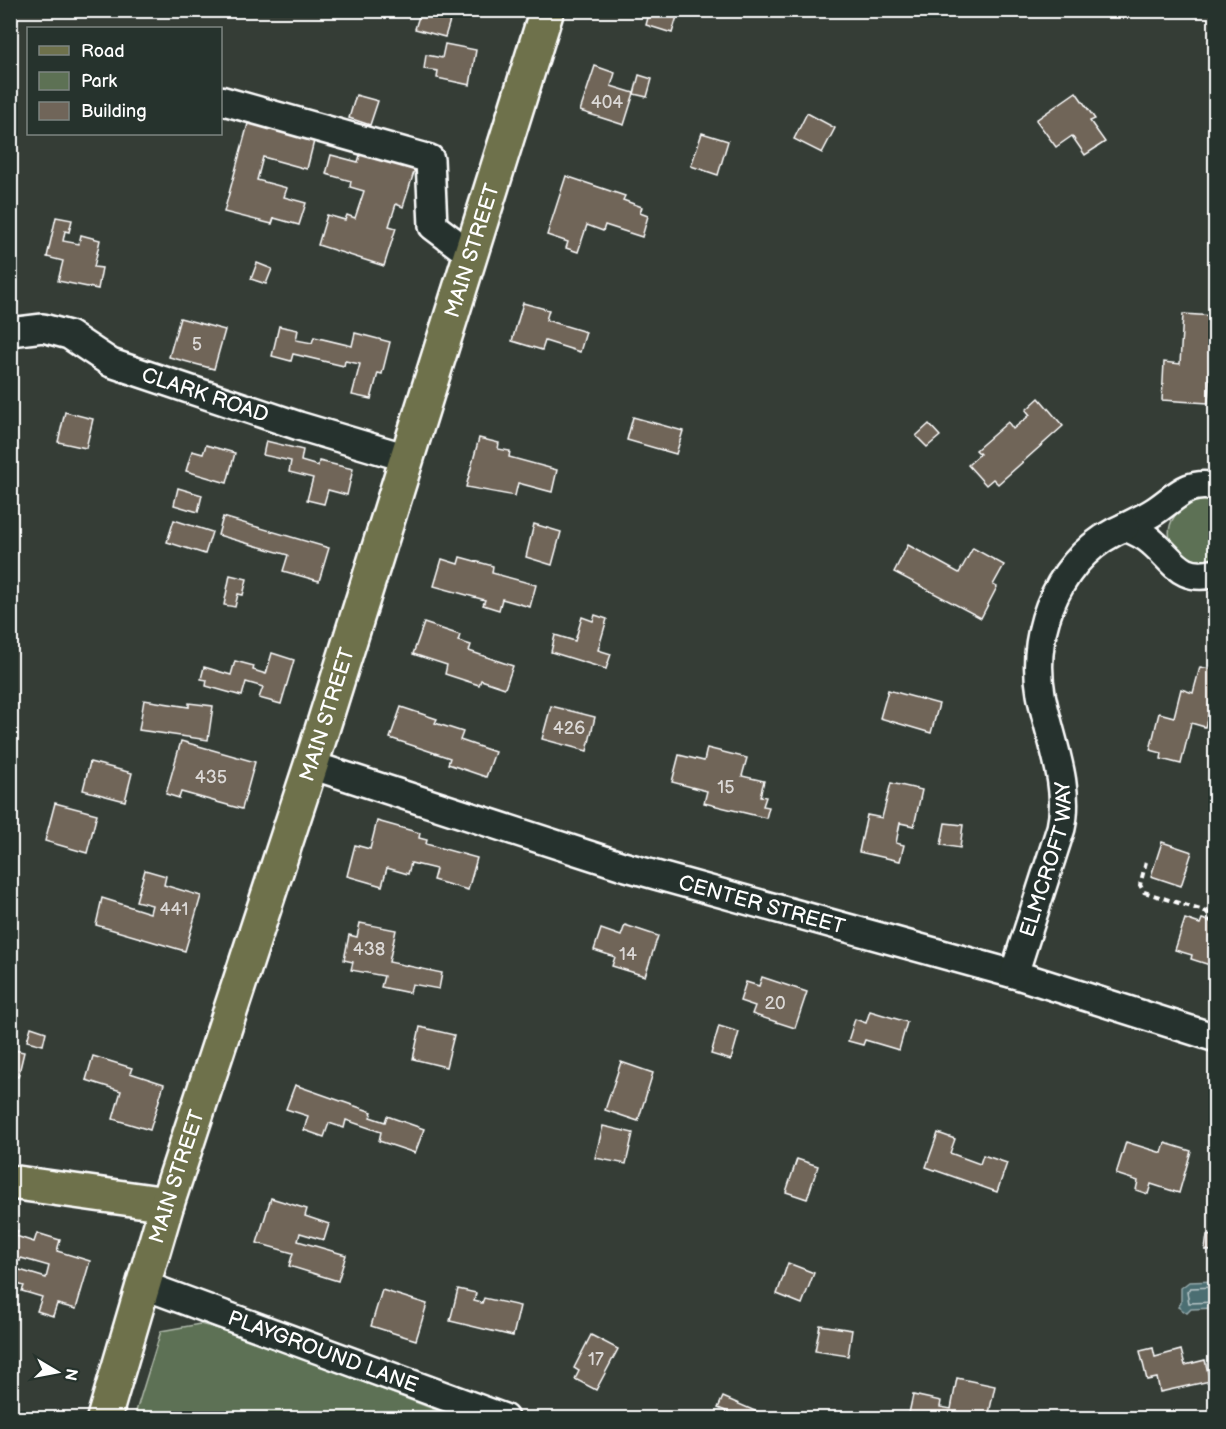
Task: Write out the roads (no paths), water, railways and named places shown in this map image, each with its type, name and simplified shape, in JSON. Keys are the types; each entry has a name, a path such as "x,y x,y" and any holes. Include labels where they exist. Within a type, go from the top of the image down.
{"main road":[{"name":"MAIN STREET","path":"104,1419 168,1204 311,765 548,10"},
{"path":"10,1182 168,1204"}],"street":[{"path":"222,101 430,159 433,226 470,254"},
{"name":"CLARK ROAD","path":"10,332 44,328 69,335 111,363 299,426 407,458"},
{"name":"ELMCROFT WAY","path":"1014,974 1061,828 1064,809 1062,789 1041,691 1040,657 1045,619 1065,575 1082,555 1111,533 1155,512 1179,491 1193,486 1215,487"},
{"path":"1125,527 1149,539 1176,567 1190,574 1205,576 1215,573"},
{"name":"CENTER STREET","path":"311,765 623,866 1014,974 1215,1038"},
{"name":"PLAYGROUND LANE","path":"143,1285 504,1419"}],"water":[{"path":"1215,1281 1215,1308 1191,1309 1187,1313 1178,1307 1181,1303 1181,1288 1189,1282"}]}
